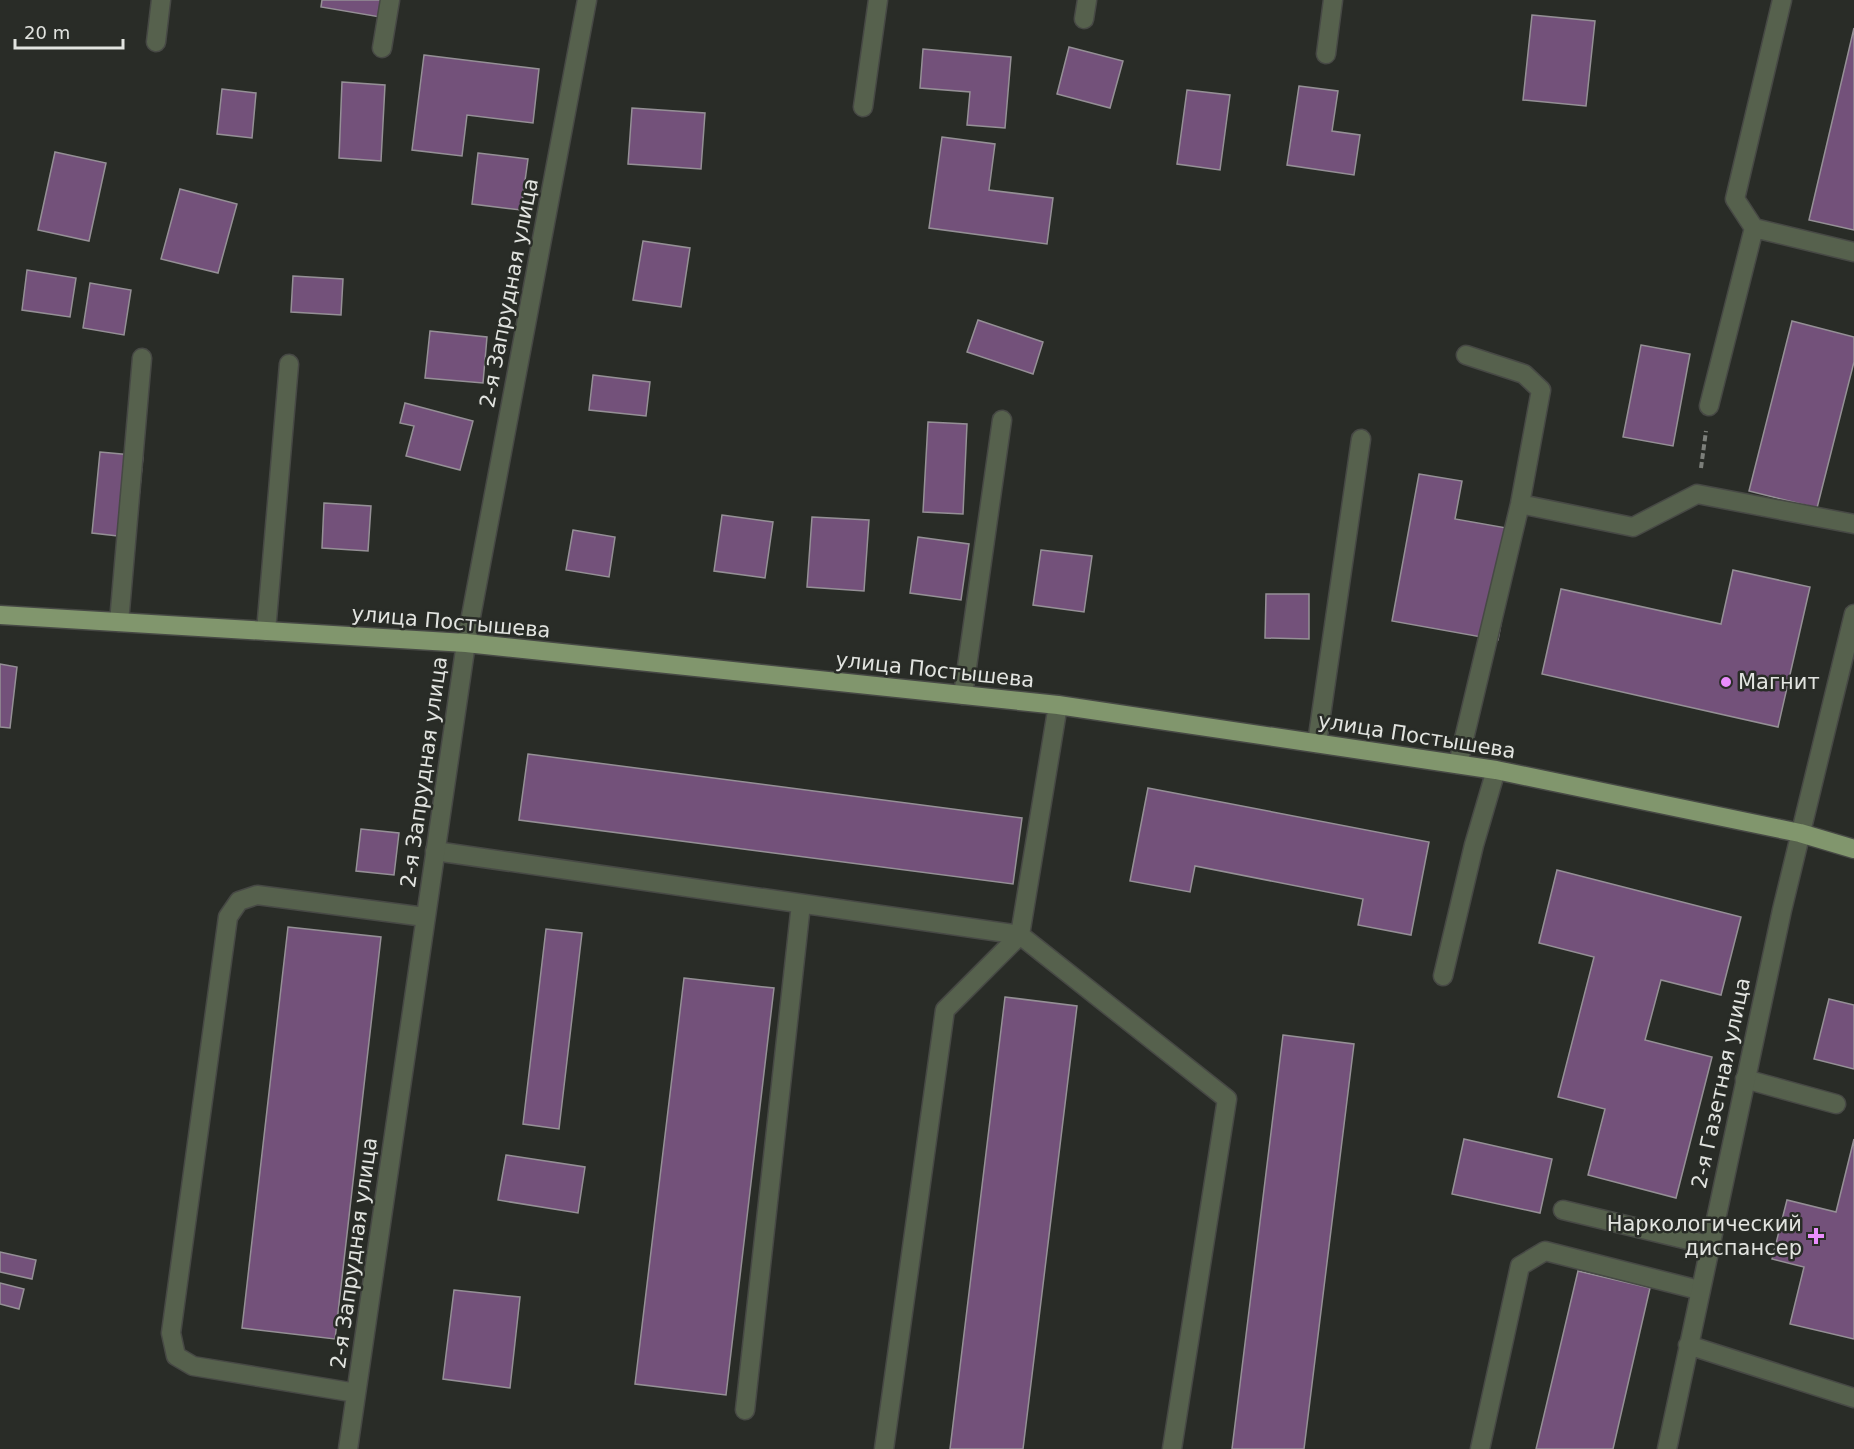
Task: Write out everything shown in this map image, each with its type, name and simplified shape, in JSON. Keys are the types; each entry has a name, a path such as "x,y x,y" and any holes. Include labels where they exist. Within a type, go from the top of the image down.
{"main road":[{"name":"улица Постышева","path":"0,615 466,643 1058,705 1496,770 1800,833 1854,849"}],"street":[{"path":"156,42 161,0"},
{"path":"382,48 390,0"},
{"name":"2-я Запрудная улица","path":"348,1449 466,643 587,0"},
{"path":"863,107 878,0"},
{"path":"1084,19 1087,0"},
{"path":"1326,54 1333,0"},
{"path":"1782,0 1735,199 1754,228 1854,252"},
{"path":"1709,406 1754,228"},
{"path":"1458,764 1520,504 1541,390 1524,374 1466,355"},
{"path":"119,622 142,358"},
{"path":"266,631 289,364"},
{"path":"963,695 1002,420"},
{"path":"1317,743 1361,439"},
{"path":"1520,504 1633,527 1697,494 1854,524"},
{"name":"2-я Газетная улица","path":"1667,1449 1709,1245 1800,833 1854,614"},
{"path":"884,1449 945,1010 1020,935 1058,705"},
{"path":"1443,976 1474,845 1496,770"},
{"path":"435,850 1020,935 1227,1099 1172,1449"},
{"path":"356,1393 193,1366 176,1356 171,1333 228,917 239,901 257,895 425,917"},
{"path":"745,1410 801,904"},
{"path":"1745,1079 1836,1104"},
{"path":"1563,1210 1709,1245"},
{"path":"1480,1449 1521,1266 1545,1251 1700,1290"},
{"path":"1688,1345 1854,1398"}],"path":[{"path":"1697,494 1709,406"}],"building":[{"path":"322,0 383,0 380,17 321,7"},
{"path":"1532,15 1595,21 1586,106 1523,100"},
{"path":"1854,28 1854,230 1809,220"},
{"path":"1069,47 1123,61 1110,108 1057,94"},
{"path":"923,49 1011,57 1005,128 967,125 970,92 920,88"},
{"path":"424,55 539,69 533,123 467,115 462,156 412,150"},
{"path":"342,82 385,85 381,161 339,158"},
{"path":"1299,86 1338,91 1332,131 1360,135 1354,175 1287,165"},
{"path":"222,89 256,93 252,138 217,134"},
{"path":"1187,90 1230,95 1220,170 1177,164"},
{"path":"632,108 705,113 701,169 628,164"},
{"path":"942,137 995,144 989,190 1053,198 1047,244 929,228"},
{"path":"55,152 106,163 89,241 38,230"},
{"path":"478,153 528,159 521,210 472,204"},
{"path":"180,189 237,204 218,273 161,259"},
{"path":"643,241 690,248 681,307 633,300"},
{"path":"27,270 76,278 70,317 22,310"},
{"path":"293,276 343,279 341,315 291,312"},
{"path":"90,283 131,290 124,335 83,328"},
{"path":"978,320 1043,342 1033,374 967,352"},
{"path":"1792,321 1854,337 1854,362 1817,508 1749,491"},
{"path":"430,331 487,337 483,383 425,378"},
{"path":"1641,345 1690,354 1673,446 1623,437"},
{"path":"593,375 650,382 646,416 589,410"},
{"path":"405,403 473,421 460,470 406,456 414,426 400,423"},
{"path":"928,422 967,424 963,514 923,512"},
{"path":"100,452 143,456 135,538 92,533"},
{"path":"1419,474 1462,481 1455,519 1518,530 1498,640 1392,621"},
{"path":"324,503 371,506 368,551 322,548"},
{"path":"722,515 773,522 765,578 714,571"},
{"path":"812,517 869,520 864,591 807,587"},
{"path":"573,530 615,537 609,577 566,570"},
{"path":"918,537 969,544 961,600 910,593"},
{"path":"1041,550 1092,556 1084,612 1033,605"},
{"path":"1733,570 1810,587 1778,727 1542,674 1561,589 1721,624"},
{"path":"1266,594 1309,594 1309,639 1265,638"},
{"path":"0,664 17,667 10,728 0,727"},
{"path":"528,754 1022,818 1013,884 519,820"},
{"path":"1148,788 1429,842 1411,935 1358,925 1363,899 1195,866 1190,892 1130,881"},
{"path":"361,829 399,833 394,875 356,871"},
{"path":"1557,870 1741,917 1721,995 1661,980 1645,1040 1712,1057 1676,1198 1588,1175 1605,1109 1558,1097 1594,957 1539,943"},
{"path":"288,927 381,937 335,1339 242,1328"},
{"path":"546,929 582,933 559,1129 523,1124"},
{"path":"684,978 774,988 726,1395 635,1384"},
{"path":"1005,997 1077,1006 1023,1449 950,1449"},
{"path":"1829,999 1854,1005 1854,1069 1814,1059"},
{"path":"1283,1035 1354,1044 1304,1449 1232,1449"},
{"path":"1464,1139 1552,1159 1540,1213 1452,1194"},
{"name":"Наркологический диспансер","path":"1854,1139 1854,1339 1790,1324 1804,1267 1772,1259 1787,1200 1836,1212"},
{"path":"506,1155 585,1167 578,1213 498,1200"},
{"path":"0,1252 36,1260 32,1279 0,1272"},
{"path":"1578,1271 1650,1288 1613,1449 1536,1449"},
{"path":"0,1283 24,1289 19,1309 0,1304"},
{"path":"454,1290 520,1297 510,1388 443,1379"}],"place":[{"name":"Магнит","path":"1726,682"},
{"name":"Наркологический диспансер","path":"1816,1236"}]}
